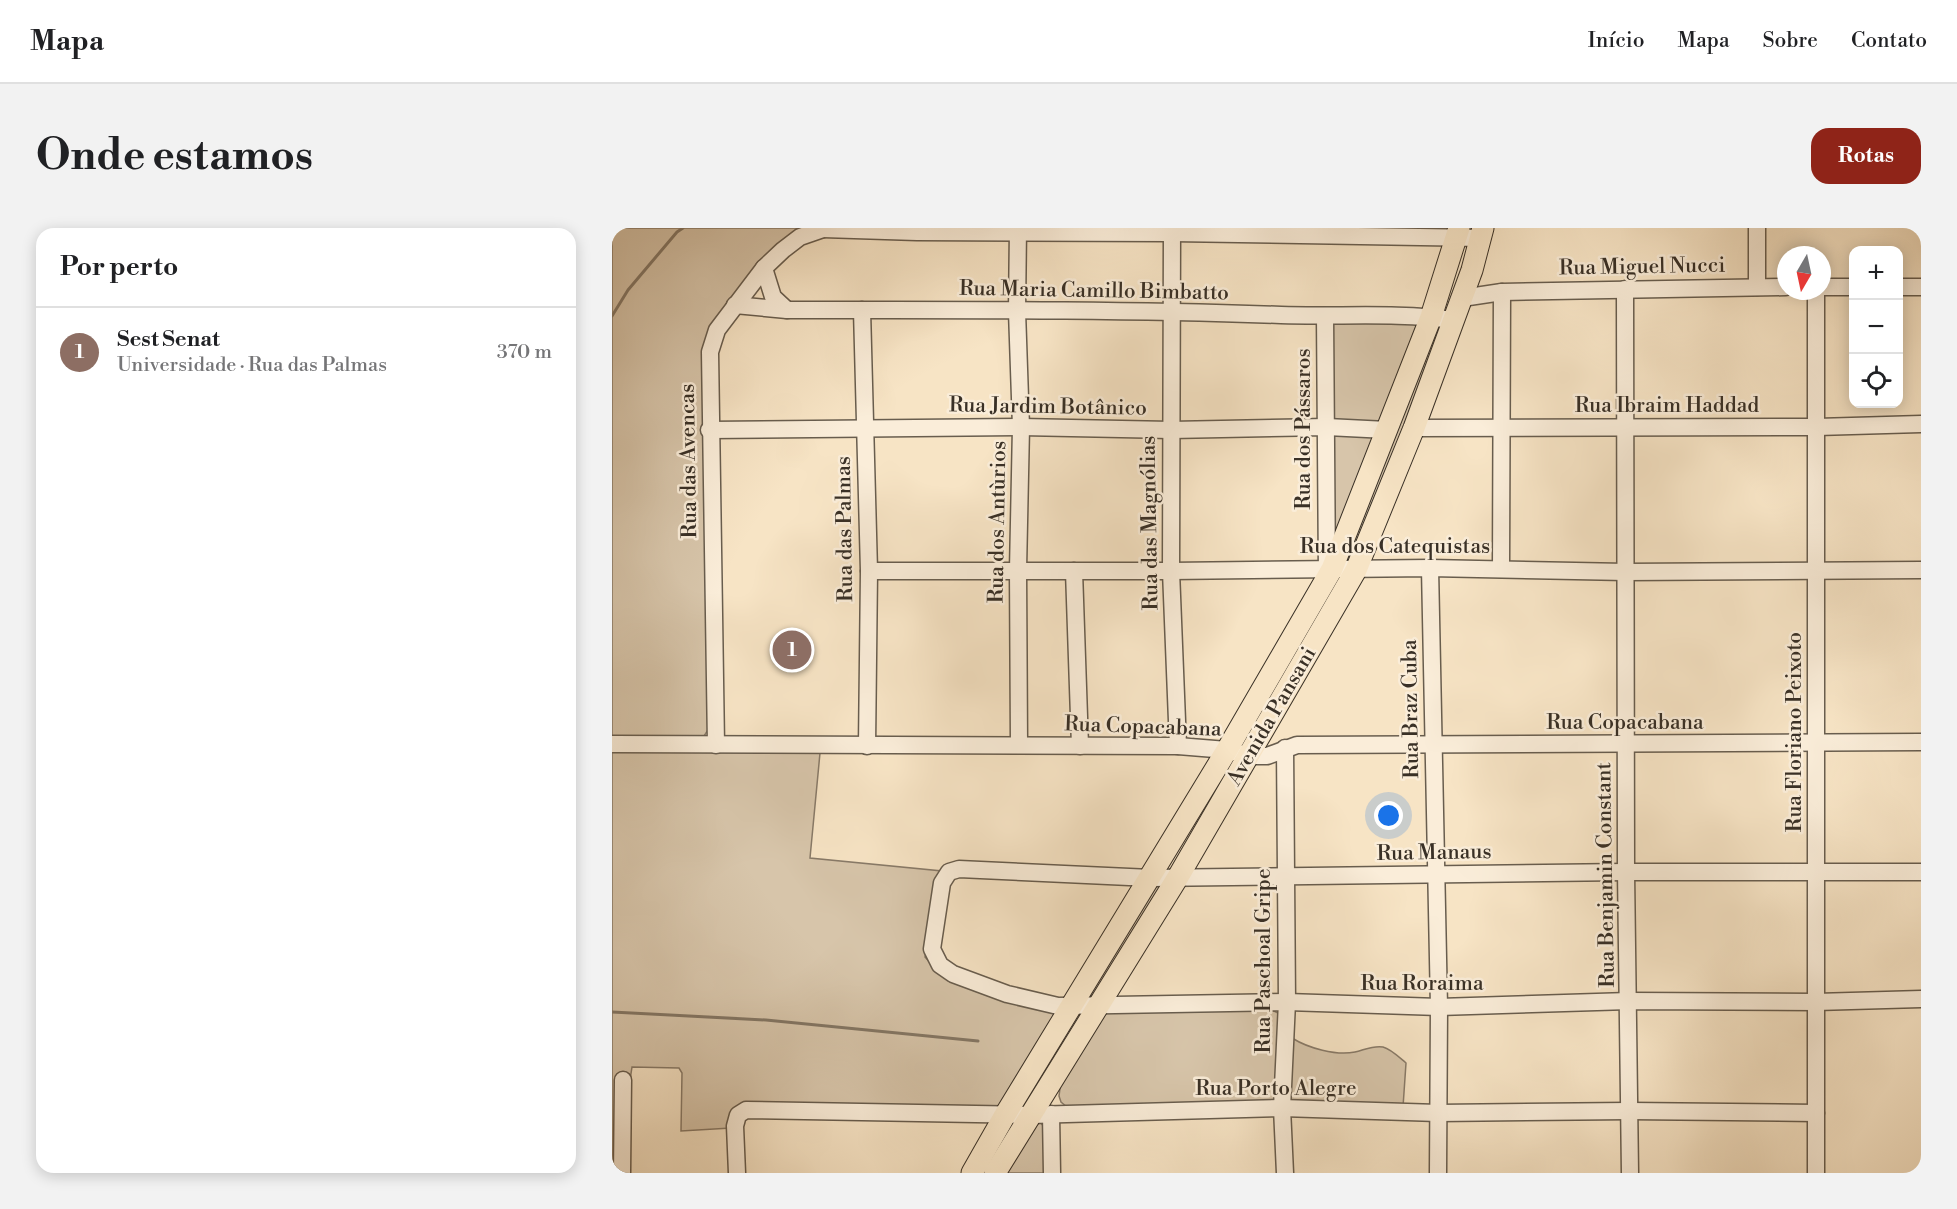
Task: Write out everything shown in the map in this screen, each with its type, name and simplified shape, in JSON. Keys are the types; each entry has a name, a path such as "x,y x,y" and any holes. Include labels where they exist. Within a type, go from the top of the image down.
{"main road":[{"name":"Avenida Pansani","path":"972,1173 1227,750 1328,572 1431,317 1458,232"},
{"name":"Avenida Pansani","path":"995,1173 1041,1114 1097,1005 1178,877 1356,570 1414,428 1472,270 1482,233"}],"street":[{"path":"825,228 1482,233"},
{"name":"Rua das Avencas","path":"716,745 709,430 710,352 717,330 764,268 800,237 825,228"},
{"path":"1757,228 1758,287"},
{"name":"Rua dos Antùrios","path":"1018,230 1017,311 1021,427 1018,570 1020,745"},
{"name":"Rua das Magnólias","path":"1172,230 1171,571 1178,746"},
{"path":"764,268 773,297 787,310"},
{"path":"1472,270 1500,292 1501,568"},
{"name":"Rua Miguel Nucci","path":"1462,298 1500,292 1777,286"},
{"path":"1831,286 1849,287"},
{"path":"1903,287 1921,287"},
{"name":"Rua Benjamin Constant","path":"1625,289 1626,872 1630,1173"},
{"name":"Rua Floriano Peixoto","path":"1816,300 1816,1173"},
{"name":"Rua Maria Camillo Bimbatto","path":"735,305 787,310 1173,311 1431,317 1454,320"},
{"name":"Rua das Palmas","path":"862,310 869,571 867,746"},
{"name":"Rua dos Pássaros","path":"1325,316 1328,572"},
{"name":"Rua Ibraim Haddad","path":"1414,428 1817,427 1921,424"},
{"name":"Rua Jardim Botânico","path":"709,430 864,427 1171,430 1327,427 1387,430"},
{"name":"Rua dos Catequistas","path":"869,571 1328,572 1430,568 1626,572 1921,570"},
{"name":"Rua Braz Cuba","path":"1430,568 1439,1007 1438,1173"},
{"path":"1074,571 1080,746"},
{"name":"Rua Copacabana","path":"612,744 1178,746 1227,750 1249,756 1267,756 1297,745 1921,742"},
{"name":"Rua Paschoal Gripe","path":"1285,748 1287,1002 1282,1108 1285,1173"},
{"name":"Rua Manaus","path":"934,957 932,949 934,928 942,883 948,872 959,869 1150,878 1626,872 1921,872"},
{"name":"Rua Roraima","path":"934,957 952,974 1007,994 1058,1006 1287,1002 1439,1007 1629,1001 1816,1002 1921,999"},
{"path":"622,1173 623,1080"},
{"name":"Rua Porto Alegre","path":"737,1173 735,1125 738,1115 746,1110 1005,1115 1282,1108 1438,1113 1629,1111 1816,1113"},
{"path":"1041,1114 1052,1173"}],"shaded area":[{"path":"612,228 814,228 756,268 727,303 711,328 708,730 702,739 612,736"},
{"path":"1336,321 1418,321 1422,327 1378,424 1337,423 1332,417 1331,328"},
{"path":"1434,326 1443,326 1350,562 1346,559"},
{"path":"1336,433 1376,435 1334,544 1333,436"},
{"path":"612,751 820,753 810,858 942,871 925,957 936,969 1055,1011 1057,1016 1007,1102 997,1107 765,1105 731,1128 681,1131 682,1073 679,1068 632,1067 616,1173 612,1173"},
{"path":"1153,885 1163,886 1094,997 1090,995"},
{"path":"1110,1010 1272,1010 1280,1014 1274,1105 1067,1107 1061,1102 1059,1096 1061,1081 1099,1016"},
{"path":"1292,1038 1314,1048 1331,1052 1347,1053 1376,1047 1389,1050 1406,1063 1403,1107 1295,1103 1290,1098"},
{"path":"1041,1123 1044,1127 1044,1173 1006,1173 1035,1124"}],"waterway":[{"path":"612,316 628,290 677,232 683,228"},
{"path":"612,1012 766,1020 978,1041"}],"place":[{"name":"Sest Senat","path":"792,650"}]}
